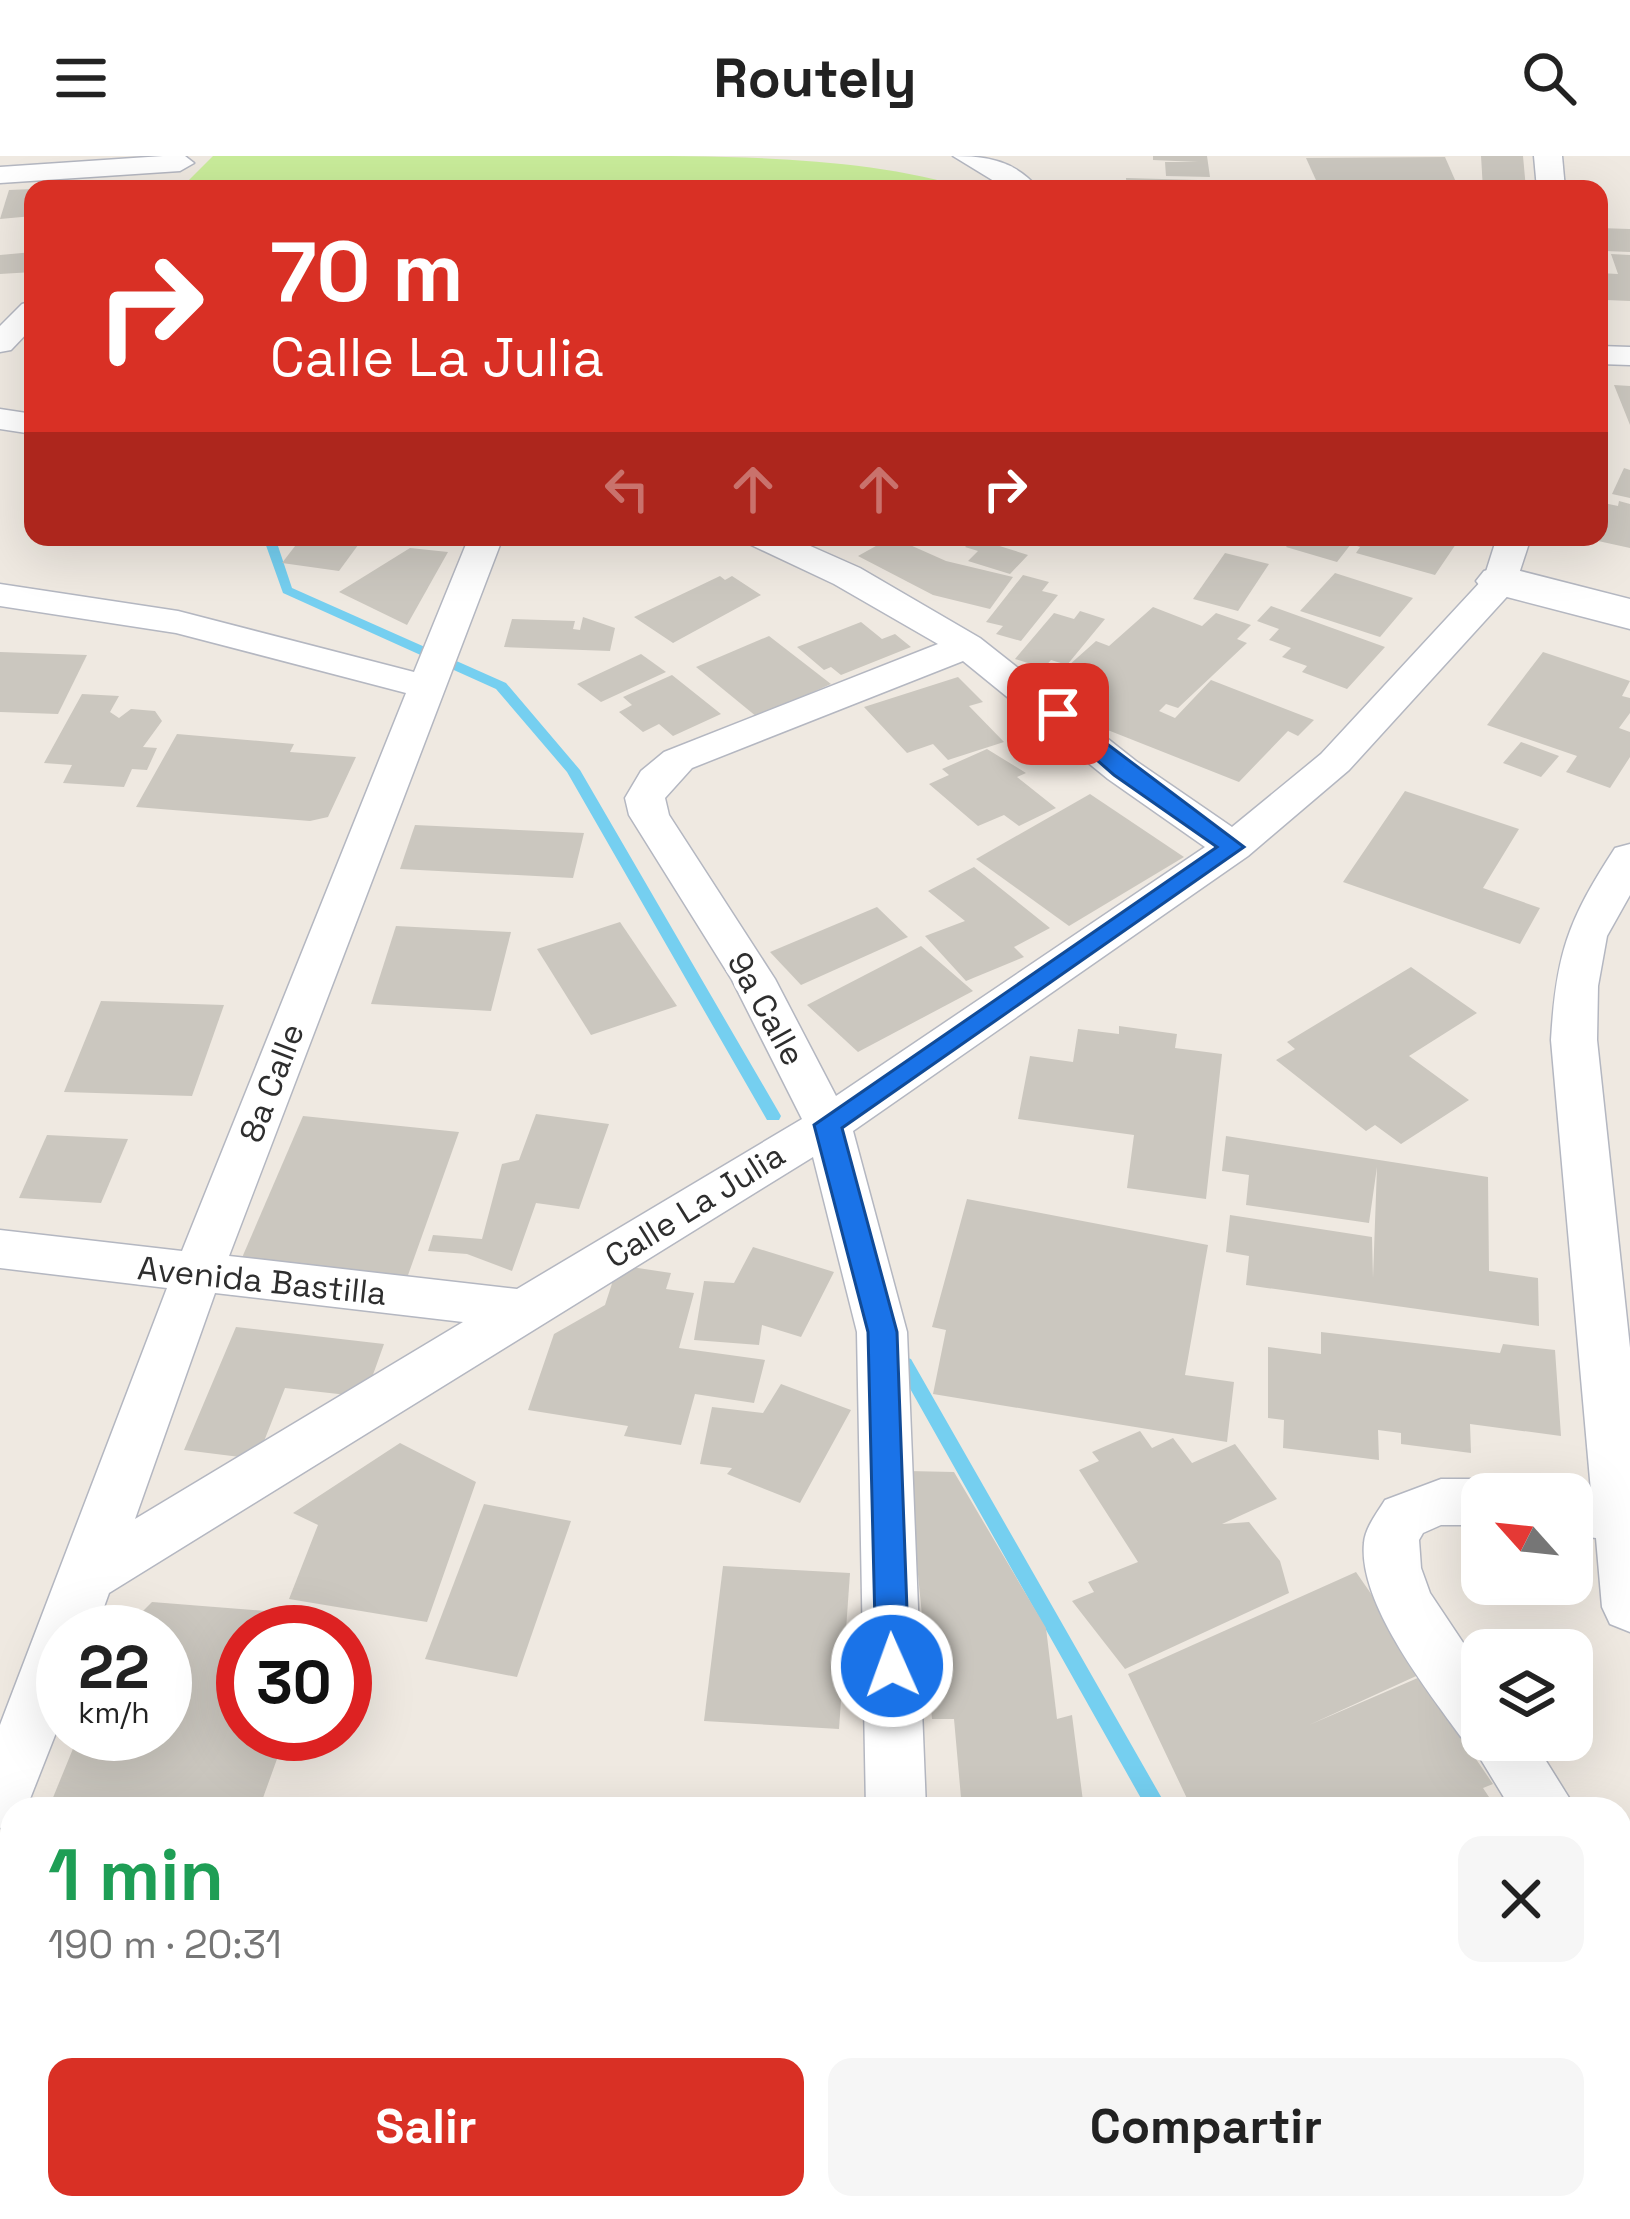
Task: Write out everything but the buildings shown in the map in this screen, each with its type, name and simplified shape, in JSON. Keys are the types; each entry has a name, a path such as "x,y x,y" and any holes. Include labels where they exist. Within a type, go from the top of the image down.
{"street":[{"path":"967,156 1012,180"},
{"path":"0,175 183,159"},
{"path":"0,343 24,319"},
{"name":"8a Calle","path":"77,1605 197,1275 482,546"},
{"path":"781,546 847,576 967,646 1058,714 1122,770 1233,847"},
{"path":"1507,559 1630,614"},
{"name":"Calle La Julia","path":"88,1576 828,1125 1233,847 1335,762 1507,559"},
{"path":"0,595 178,622 426,686"},
{"name":"9a Calle","path":"896,1797 883,1332 828,1125 753,979 649,815 645,798 655,780 678,760 967,646"},
{"path":"1630,857 1608,938 1576,986 1574,1040 1607,1516 1630,1607"},
{"name":"Avenida Bastilla","path":"0,1250 525,1310"},
{"path":"1461,1502 1431,1503 1400,1521 1387,1548 1394,1579 1461,1688"},
{"path":"1,1797 36,1709"},
{"path":"1513,1761 1538,1797"}],"green space":[{"path":"213,156 659,156 842,164 936,180 189,180"}],"waterway":[{"path":"272,546 287,590 501,686 573,770 773,1116"},
{"path":"905,1364 1151,1797"}],"route":[{"path":"892,1666 883,1332 828,1125 1233,847 1122,770 1058,714"}]}
